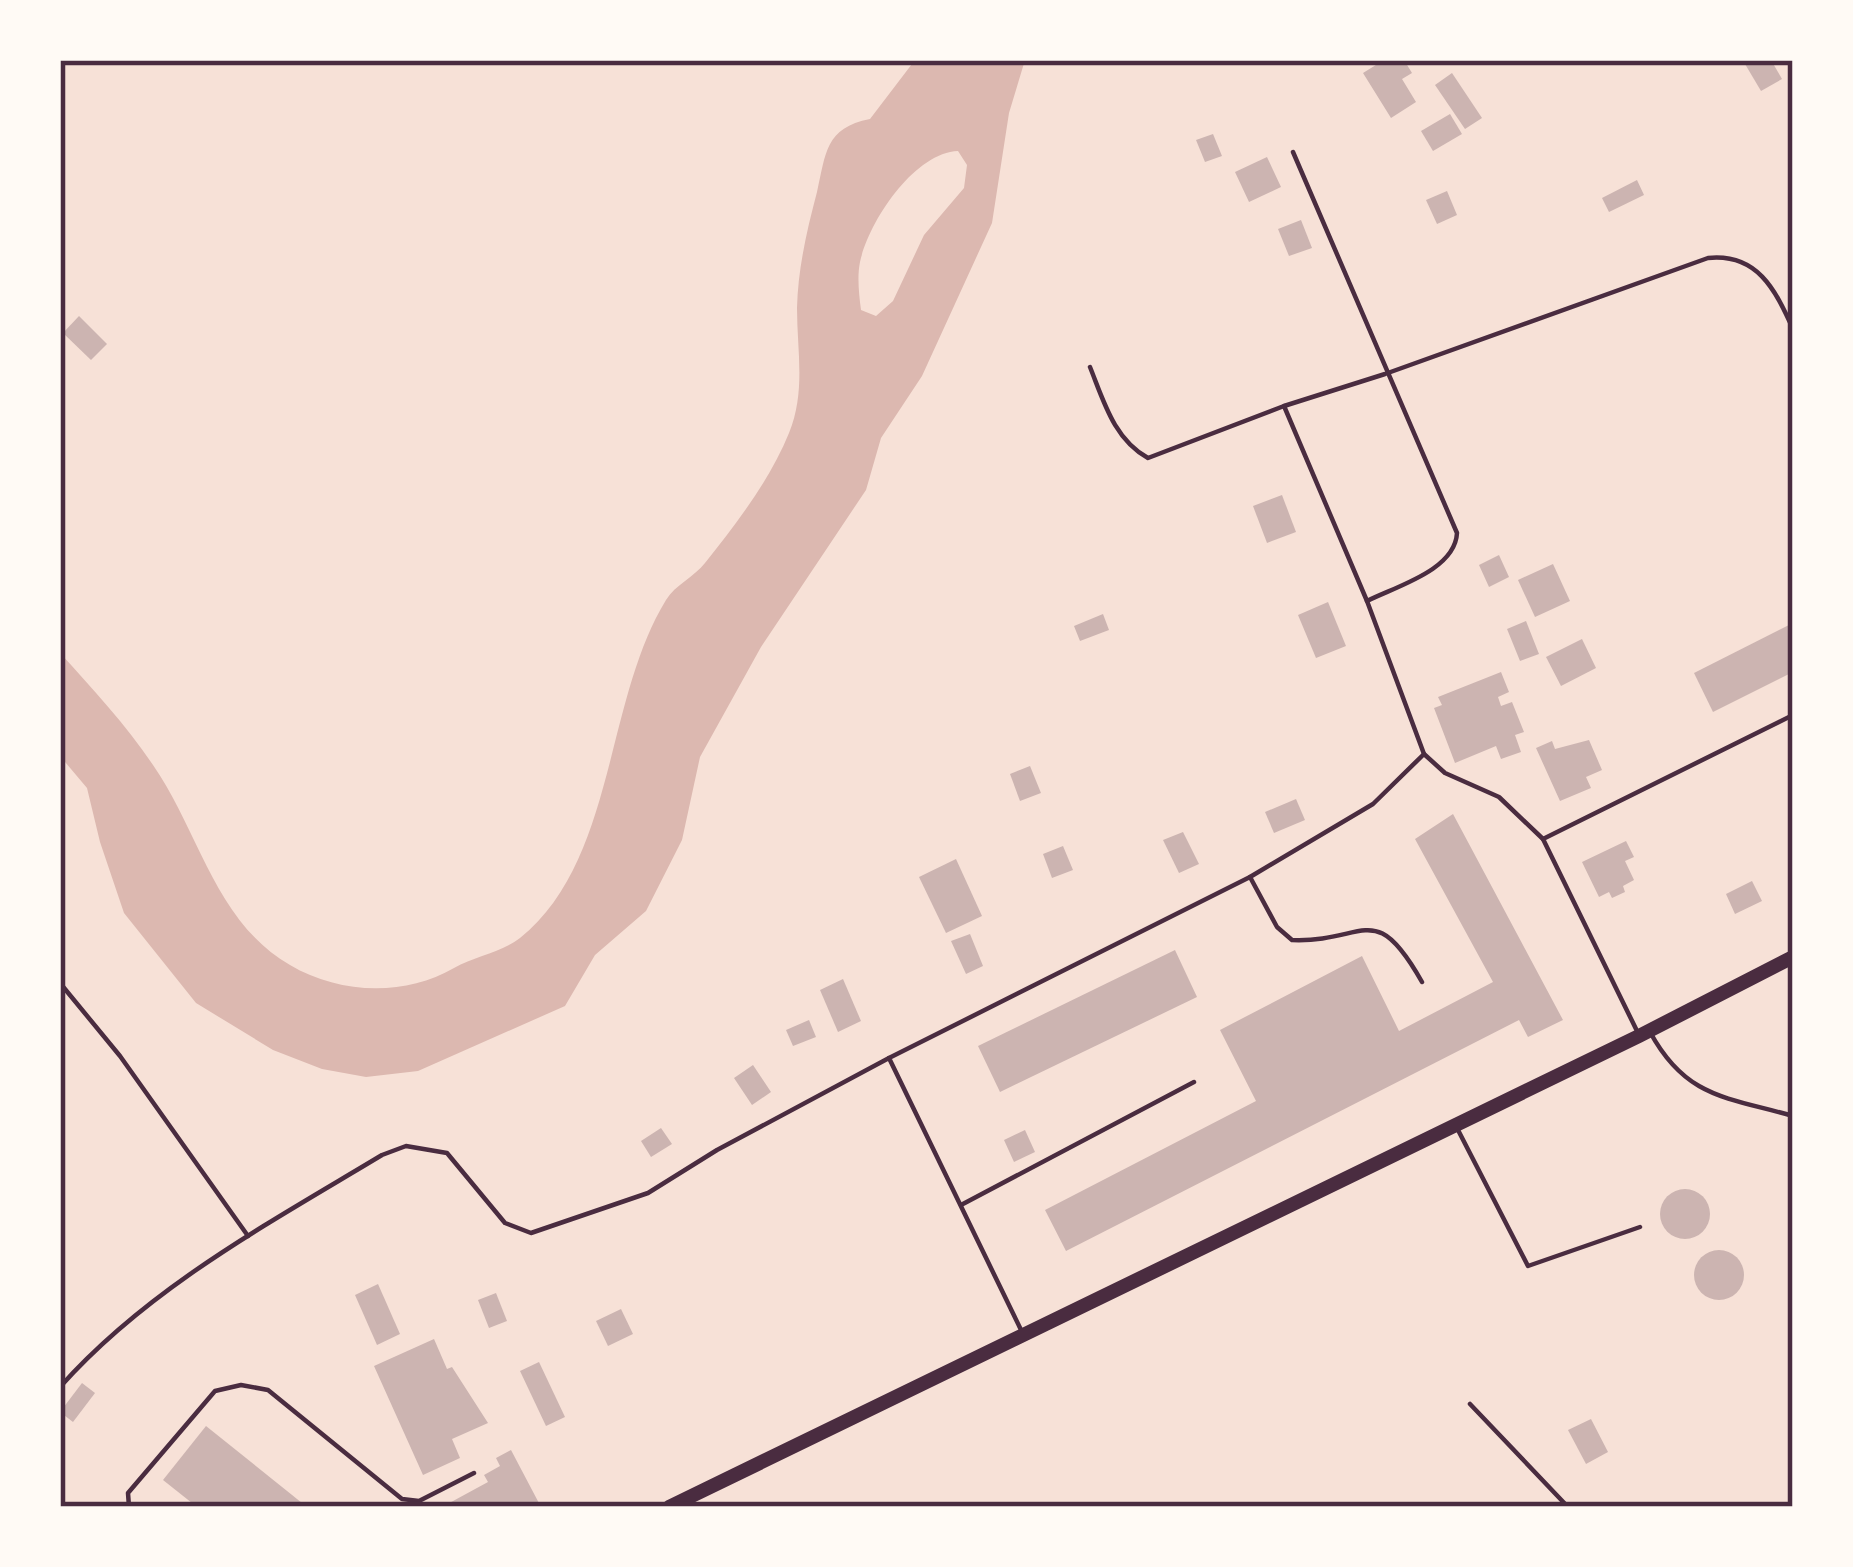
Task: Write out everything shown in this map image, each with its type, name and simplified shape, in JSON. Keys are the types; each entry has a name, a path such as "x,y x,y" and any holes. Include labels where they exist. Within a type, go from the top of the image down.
{"main road":[{"path":"669,1507 1644,1034 1793,957"}],"lane":[{"path":"1293,152 1456,533 1456,547 1445,561 1367,601"},
{"path":"1090,367 1128,447 1148,458 1708,258 1726,256 1753,265 1775,290 1793,328"},
{"path":"1284,406 1367,601 1424,754 1445,773 1498,797 1544,839 1644,1034 1666,1060 1694,1085 1793,1116"},
{"path":"1544,839 1793,715"},
{"path":"60,1387 110,1334 248,1236 382,1155 406,1146 447,1153 505,1223 531,1233 647,1193 889,1058 1250,877 1373,803 1424,754"},
{"path":"1250,877 1277,927 1292,940 1380,931 1395,939 1422,982"},
{"path":"60,983 120,1056 248,1236"},
{"path":"889,1058 1023,1334"},
{"path":"961,1205 1194,1082"},
{"path":"1456,1125 1528,1266 1640,1227"},
{"path":"129,1507 128,1493 215,1391 241,1385 268,1390 403,1499 419,1501 474,1473"},
{"path":"1470,1404 1568,1507"}],"shaded area":[{"path":"915,60 1025,60 1009,113 992,223 922,376 881,438 866,490 761,647 700,757 682,840 646,911 595,955 565,1006 418,1071 366,1077 322,1069 273,1050 196,1003 124,913 87,788 60,756 60,653 153,765 243,925 290,965 329,982 393,987 435,977 513,943 551,906 575,867 646,640 666,600 701,568 740,517 789,433 799,386 799,278 823,165 836,136 870,119","holes":["958,151 967,165 964,188 924,235 893,301 876,316 861,310 860,262 883,209 925,163"]}],"building":[{"path":"1384,60 1404,60 1412,73 1402,79 1416,102 1391,118 1363,73"},
{"path":"1771,60 1782,79 1761,91 1745,64"},
{"path":"1452,73 1482,118 1465,129 1435,85"},
{"path":"1450,114 1462,134 1433,151 1421,131"},
{"path":"1213,134 1222,156 1205,162 1196,140"},
{"path":"1267,157 1281,187 1249,202 1235,172"},
{"path":"1637,180 1644,195 1609,212 1602,198"},
{"path":"1447,191 1457,215 1437,224 1426,200"},
{"path":"1301,220 1312,248 1289,256 1278,229"},
{"path":"79,316 107,344 91,360 63,333"},
{"path":"1282,495 1296,532 1267,543 1253,506"},
{"path":"1499,555 1509,577 1489,587 1479,565"},
{"path":"1553,564 1570,601 1535,617 1518,580"},
{"path":"1328,602 1346,646 1316,658 1298,615"},
{"path":"1103,614 1109,630 1080,641 1074,626"},
{"path":"1526,621 1539,654 1520,661 1507,629"},
{"path":"1793,623 1793,672 1713,712 1694,673"},
{"path":"1582,639 1596,668 1561,686 1546,657"},
{"path":"1501,672 1509,692 1498,697 1501,706 1512,702 1524,732 1515,735 1521,752 1501,759 1496,746 1455,763 1434,708 1442,705 1438,697"},
{"path":"1589,740 1602,770 1586,777 1591,788 1560,801 1536,748 1552,741 1555,749"},
{"path":"1030,766 1041,793 1020,801 1010,774"},
{"path":"1296,799 1305,820 1274,833 1265,812"},
{"path":"1453,814 1563,1020 1528,1037 1519,1020 1066,1251 1045,1210 1256,1101 1220,1030 1362,956 1399,1031 1493,982 1415,839"},
{"path":"1183,832 1199,864 1179,873 1163,840"},
{"path":"1626,841 1634,857 1625,861 1634,880 1623,886 1625,892 1599,897 1582,862"},
{"path":"1063,846 1073,870 1052,878 1043,854"},
{"path":"956,859 982,916 946,933 919,877"},
{"path":"1752,881 1762,901 1735,914 1726,894"},
{"path":"970,934 983,966 966,974 951,941"},
{"path":"1175,950 1197,997 1000,1092 978,1046"},
{"path":"843,979 861,1021 838,1032 820,990"},
{"path":"809,1020 816,1037 793,1046 786,1030"},
{"path":"753,1065 771,1092 752,1105 734,1078"},
{"path":"661,1128 672,1144 651,1157 641,1141"},
{"path":"1025,1130 1035,1152 1014,1162 1004,1140"},
{"path":"1685,1189 1702,1197 1710,1214 1702,1231 1685,1239 1668,1231 1660,1214 1668,1197"},
{"path":"1719,1250 1736,1258 1744,1275 1736,1292 1719,1300 1702,1292 1694,1275 1702,1258"},
{"path":"378,1284 400,1334 377,1345 355,1295"},
{"path":"496,1293 507,1321 489,1328 478,1300"},
{"path":"621,1309 633,1334 608,1346 596,1321"},
{"path":"434,1339 447,1369 452,1367 488,1423 452,1439 460,1458 423,1475 374,1366"},
{"path":"539,1362 565,1417 546,1426 520,1371"},
{"path":"82,1383 95,1393 73,1422 60,1412"},
{"path":"1591,1419 1608,1452 1586,1464 1568,1430"},
{"path":"206,1426 307,1507 197,1507 163,1480"},
{"path":"511,1450 541,1507 442,1507 488,1482 484,1475 500,1466 496,1458"}]}
